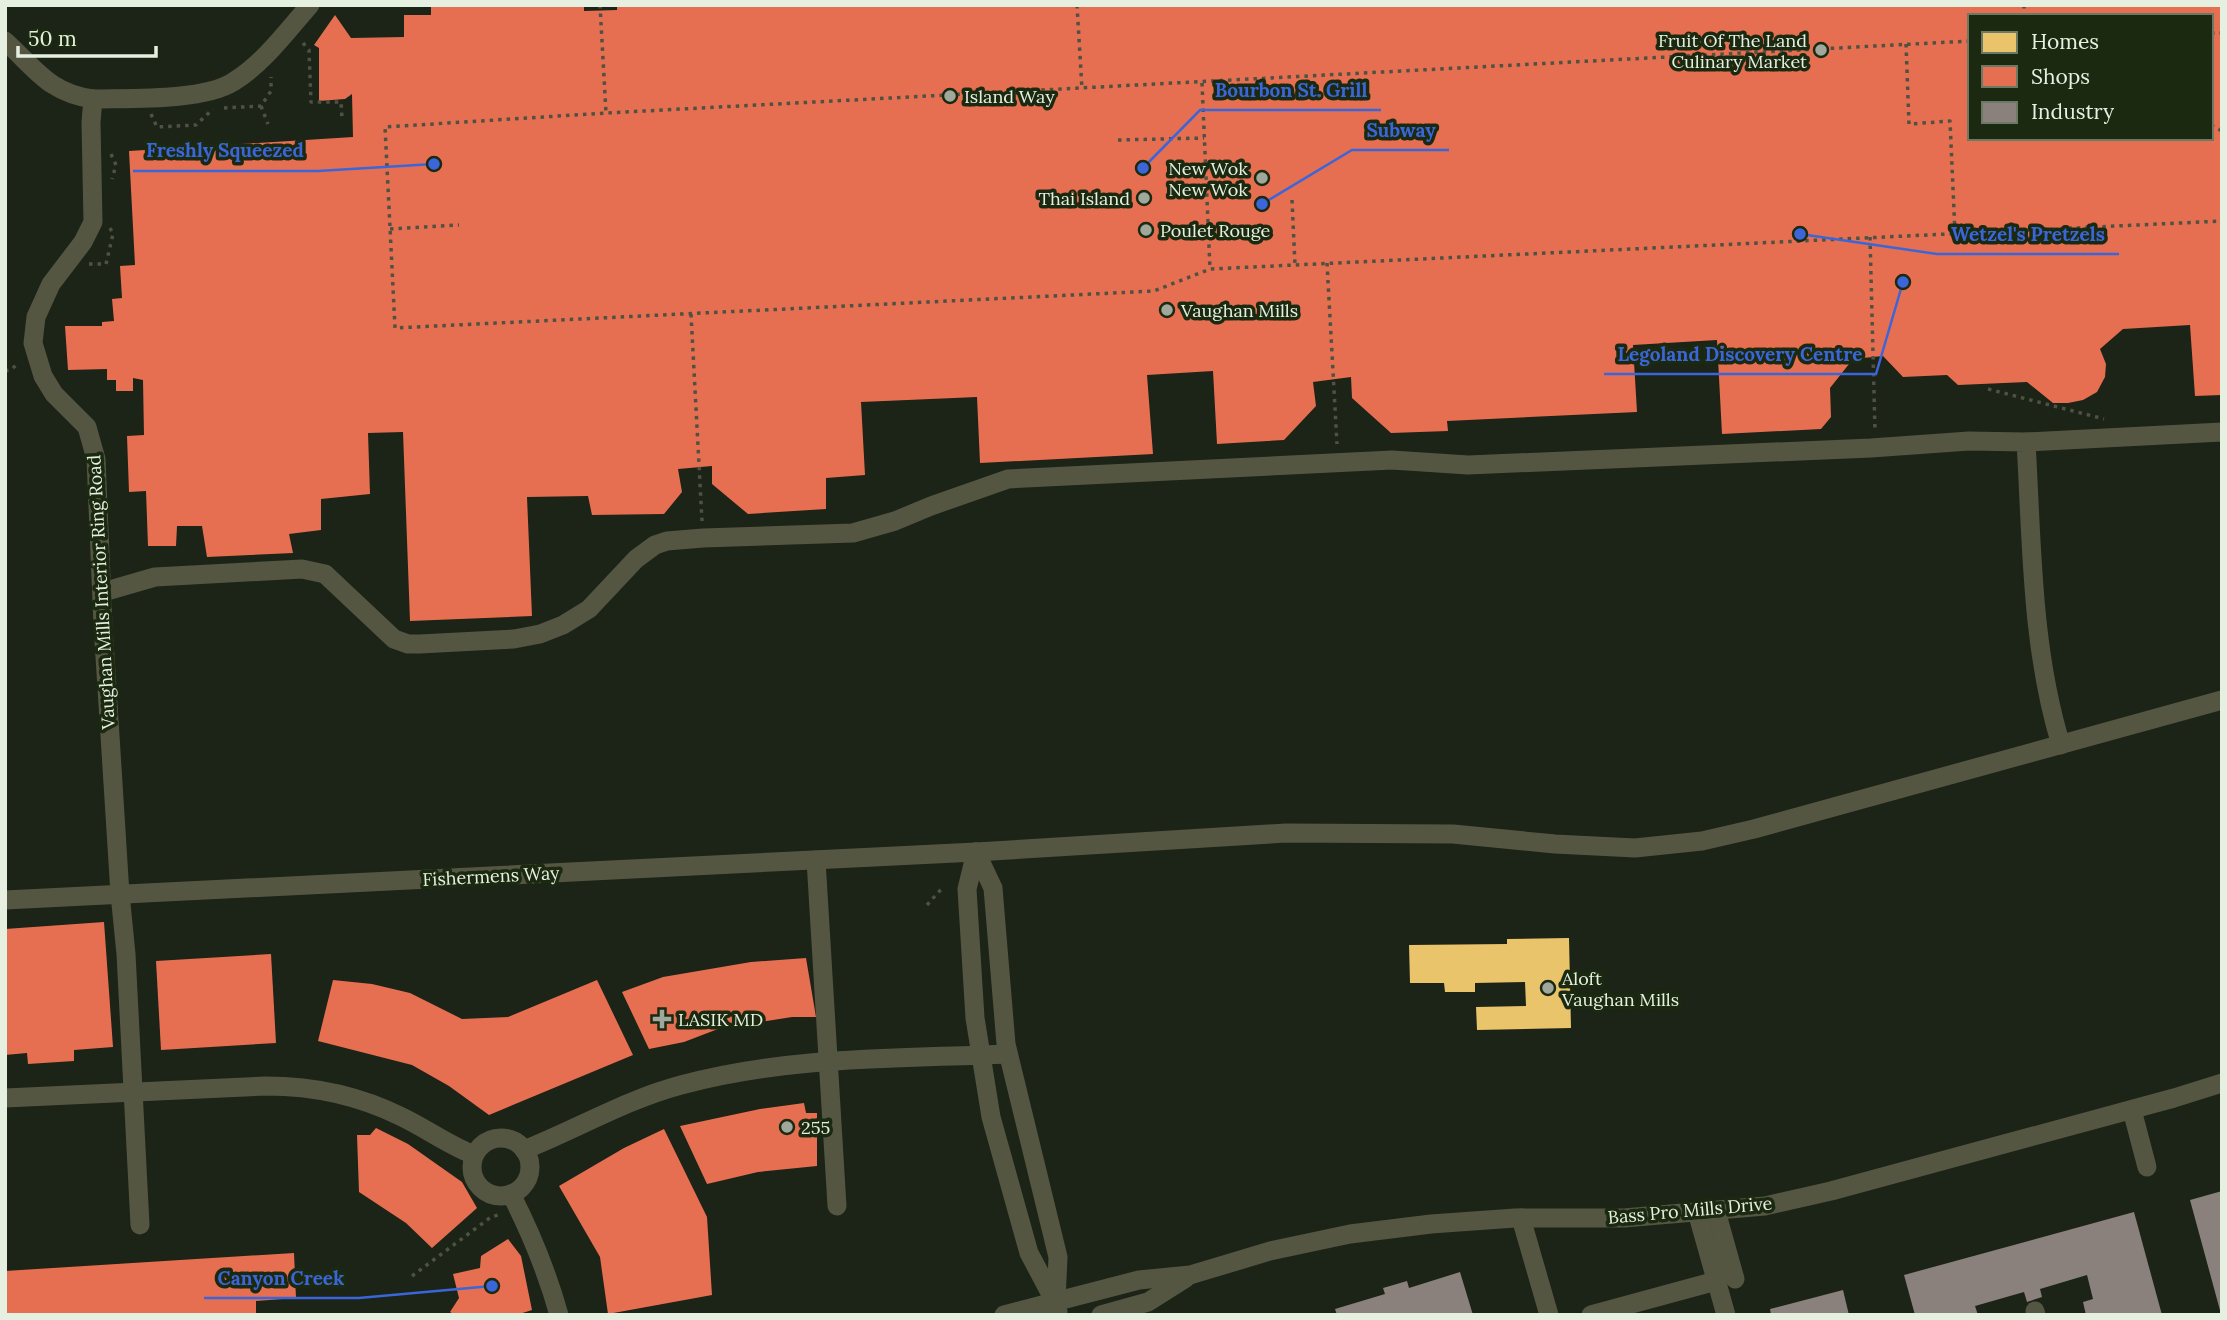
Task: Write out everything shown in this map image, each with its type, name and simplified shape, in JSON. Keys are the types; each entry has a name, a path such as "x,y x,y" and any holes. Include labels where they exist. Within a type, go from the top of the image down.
{"street":[{"path":"5,41 48,82 72,96 93,99 171,96 211,91 232,83 252,68 310,5"},
{"name":"Vaughan Mills Interior Ring Road","path":"93,99 93,222 83,242 51,284 36,317 33,343 43,376 54,394 87,427 96,459 103,625 126,954 140,1225"},
{"path":"103,592 155,577 302,569 325,574 400,642 420,644 514,639 540,634 563,625 589,609 636,559 655,545 667,541 853,533 895,521 1008,480 1392,460 1468,465 2222,432"},
{"path":"2026,442 2038,632 2050,709 2061,745"},
{"name":"Fishermens Way","path":"5,900 976,852 1286,833 1453,834 1555,844 1652,847 1702,841 1754,829 2222,700"},
{"path":"976,852 993,888 1008,1054 1058,1257 1057,1308"},
{"path":"976,852 967,889 975,1018 991,1117 1028,1253 1057,1308"},
{"path":"816,860 830,1061 836,1206"},
{"path":"524,1150 621,1105 681,1085 741,1071 830,1061 1008,1054"},
{"name":"Bass Pro Mills Drive","path":"1004,1315 1057,1308 1139,1280 1190,1275 1270,1251 1350,1234 1431,1224 1521,1218 1625,1218 1765,1206 1831,1191 2132,1110 2222,1083"},
{"path":"5,1098 306,1086 337,1092 393,1112 453,1147 474,1155"},
{"path":"2132,1110 2147,1167"},
{"path":"515,1202 530,1169 524,1150 508,1139 497,1138 480,1147 474,1155 472,1165 477,1184 485,1191 515,1202 543,1263 559,1315"},
{"path":"1706,1212 1726,1280 1726,1315"},
{"path":"1521,1218 1549,1315"},
{"name":"Bass Pro Mills Drive","path":"1101,1315 1148,1302 1190,1275"},
{"path":"1591,1315 1726,1280"}],"path":[{"path":"600,5 606,113"},
{"path":"1077,5 1082,89"},
{"path":"297,36 309,50 310,102 341,102 342,119"},
{"path":"1968,41 385,127 395,328 1154,291 1210,269 2222,221"},
{"path":"1906,44 1909,124 1950,121 1955,233"},
{"path":"261,106 271,91 269,69"},
{"path":"1202,83 1210,269"},
{"path":"141,115 150,114 157,127 196,125 214,108 261,106"},
{"path":"261,106 268,124"},
{"path":"1118,141 1204,138"},
{"path":"109,150 117,165 111,184"},
{"path":"1292,200 1295,265"},
{"path":"66,263 106,264 113,234 108,223"},
{"path":"390,229 459,225"},
{"path":"1870,237 1875,448"},
{"path":"1327,263 1337,464"},
{"path":"691,314 703,538"},
{"path":"1988,389 2115,421 2119,438"},
{"path":"927,905 944,886"},
{"path":"412,1276 515,1202"}],"building: Homes":[{"name":"Aloft Vaughan Mills","path":"1569,938 1571,1028 1477,1030 1476,1007 1526,1006 1525,982 1475,983 1475,992 1445,992 1444,983 1410,983 1409,945 1507,944 1507,939"}],"building: Shops":[{"name":"Vaughan Mills","path":"431,5 584,5 584,11 617,10 617,5 2222,5 2222,395 2195,396 2190,325 2123,329 2100,349 2106,364 2105,377 2097,392 2083,400 2068,403 2053,403 2027,382 1958,385 1947,375 1903,377 1883,356 1853,359 1830,388 1831,417 1821,429 1722,434 1717,340 1633,345 1637,412 1447,421 1448,431 1391,433 1352,398 1351,377 1313,382 1316,406 1284,440 1217,444 1213,371 1147,375 1153,454 980,463 977,397 861,402 865,475 826,478 826,509 748,514 712,484 712,466 678,469 682,492 664,514 592,515 588,496 527,497 532,616 410,621 403,432 368,433 370,494 321,499 321,530 289,534 293,553 207,557 202,526 177,526 176,546 148,546 146,491 129,492 127,436 144,435 143,380 133,378 133,391 116,391 116,380 107,380 107,369 68,370 65,326 102,326 102,322 114,321 112,299 122,298 120,266 135,265 129,151 353,137 352,94 345,99 319,101 319,48 314,45 335,15 351,38 404,37 404,15 431,15"},
{"path":"104,922 113,1047 74,1050 74,1061 28,1064 27,1053 5,1055 5,929"},
{"path":"271,954 276,1043 161,1050 156,961"},
{"path":"806,958 816,1017 792,1017 718,1029 684,1042 649,1049 622,992 663,977 751,962"},
{"path":"333,980 372,984 410,993 462,1019 508,1017 597,980 633,1055 489,1115 449,1086 412,1065 318,1041"},
{"path":"804,1103 806,1113 817,1113 817,1166 758,1172 707,1184 680,1126 760,1109"},
{"path":"376,1128 408,1144 462,1182 477,1208 432,1248 406,1223 359,1192 357,1135 370,1135"},
{"path":"664,1129 707,1217 712,1295 608,1314 600,1257 559,1186 624,1148"},
{"path":"508,1239 521,1256 532,1310 516,1315 455,1315 450,1312 459,1298 453,1274 480,1268 481,1256"},
{"path":"294,1253 296,1298 256,1301 256,1315 5,1315 5,1271"}],"building: Industry":[{"path":"2222,1191 2222,1314 2221,1314 2190,1200"},
{"path":"2134,1212 2162,1315 2086,1315 2083,1302 2093,1299 2087,1275 2040,1289 2042,1297 2027,1302 2024,1292 1975,1306 1978,1315 1915,1315 1904,1275"},
{"path":"1460,1272 1473,1315 1337,1315 1335,1309 1385,1294 1383,1288 1407,1281 1409,1288"},
{"path":"1843,1290 1849,1315 1771,1315 1770,1309"}],"place":[{"name":"Fruit Of The Land Culinary Market","path":"1821,50"},
{"name":"Island Way","path":"950,96"},
{"name":"Freshly Squeezed","path":"434,164"},
{"name":"Bourbon St. Grill","path":"1143,168"},
{"name":"New Wok New Wok","path":"1262,178"},
{"name":"Thai Island","path":"1144,198"},
{"name":"Subway","path":"1262,204"},
{"name":"Poulet Rouge","path":"1146,230"},
{"name":"Wetzel's Pretzels","path":"1800,234"},
{"name":"Legoland Discovery Centre","path":"1903,282"},
{"name":"Vaughan Mills","path":"1167,310"},
{"name":"Aloft Vaughan Mills","path":"1548,988"},
{"name":"LASIK MD","path":"662,1019"},
{"name":"255","path":"787,1127"},
{"name":"Canyon Creek","path":"492,1286"}]}
